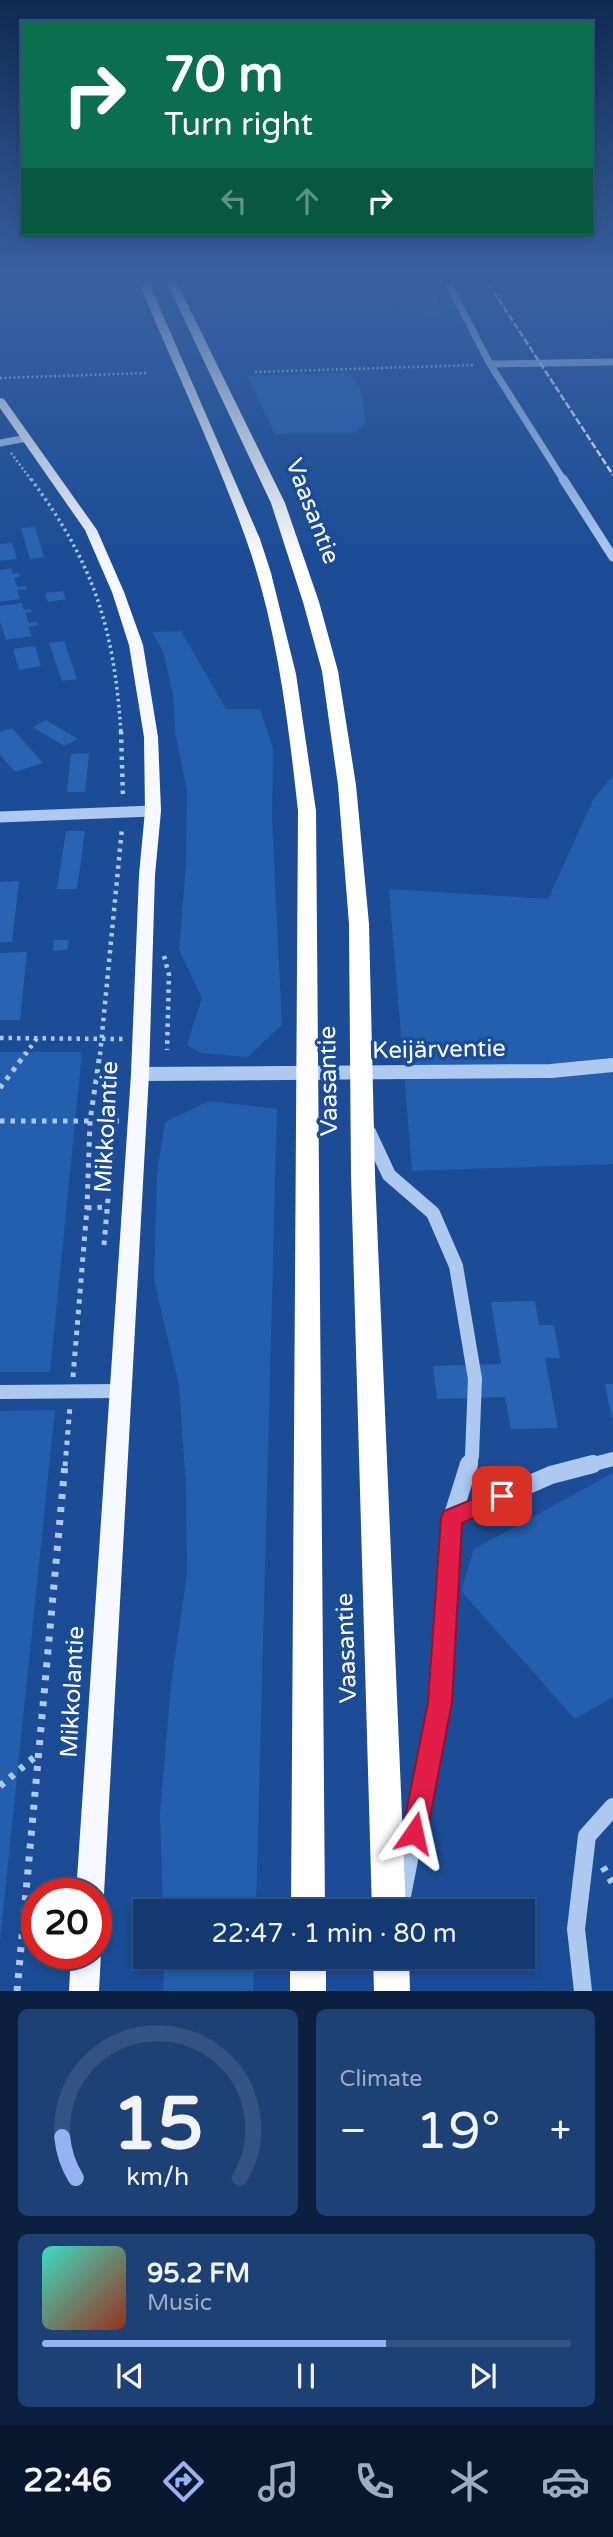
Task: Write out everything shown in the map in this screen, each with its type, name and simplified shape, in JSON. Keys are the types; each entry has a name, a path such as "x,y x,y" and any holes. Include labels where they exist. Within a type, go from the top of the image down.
{"highway":[{"name":"Vaasantie","path":"184,376 253,539 267,579 297,715 307,811 308,1899"},
{"name":"Vaasantie","path":"217,376 278,503 312,602 330,671 347,785 359,924 362,1116 389,1899"},
{"path":"308,1969 308,1991"},
{"path":"391,1969 392,1991"}],"main road":[{"name":"Mikkolantie","path":"0,401 91,530 118,592 135,645 144,684 151,737 153,811 146,875 140,1074 91,1878"},
{"path":"84,1991 85,1969"}],"street":[{"path":"497,376 613,557"},
{"path":"2,442 27,438"},
{"path":"0,817 153,811"},
{"name":"Keijärventie","path":"140,1074 551,1071 613,1065"},
{"path":"362,1116 378,1157 389,1175 433,1213 456,1266 475,1379 472,1456 452,1518 440,1702 401,1899"},
{"path":"0,1392 120,1391"},
{"path":"452,1518 551,1475 613,1459"},
{"path":"583,1991 576,1929 587,1836 613,1807"}],"path":[{"path":"2,379 77,376"},
{"path":"2,442 67,530 96,597 118,684 123,813 102,1039 90,1121 87,1208 72,1391 17,1991"},
{"path":"167,1050 169,975"},
{"path":"0,1038 139,1039"},
{"path":"0,1088 37,1038"},
{"path":"0,1121 137,1121"},
{"path":"104,1245 112,1153"},
{"path":"87,1208 106,1207"},
{"path":"0,1786 38,1755"}],"shaded area":[{"path":"247,376 353,376 360,389 365,424 353,433 275,434"},
{"path":"181,631 226,709 260,709 273,748 272,819 282,1025 248,1057 201,1053 187,1045 202,998 179,950 186,863 187,791 175,732 173,694 163,651 152,632"},
{"path":"613,775 613,1164 412,1171 389,889 548,899 593,800"},
{"path":"0,1052 82,1052 50,1372 0,1372"},
{"path":"209,1101 277,1109 256,1899 163,1899 160,1813 171,1684 187,1574 186,1486 179,1386 154,1280 157,1173 165,1122"},
{"path":"55,1410 0,1941 0,1411"},
{"path":"613,1473 613,1697 575,1719 461,1591 474,1549"},
{"path":"164,1969 254,1969 253,1991 163,1991"}],"building":[{"path":"35,527 44,557 30,559 21,528"},
{"path":"12,543 17,559 0,561 0,544"},
{"path":"11,568 13,574 19,573 20,577 14,578 17,587 26,586 27,589 17,590 20,599 0,602 0,570"},
{"path":"63,591 66,599 48,602 45,593"},
{"path":"22,603 24,610 30,609 32,612 25,613 29,623 37,622 38,625 28,627 32,636 6,640 0,621 0,606"},
{"path":"64,641 77,679 62,681 49,643"},
{"path":"35,646 41,666 19,670 13,649"},
{"path":"46,720 78,739 64,746 33,727"},
{"path":"12,728 43,763 15,772 0,755 0,732"},
{"path":"89,753 85,792 67,792 71,754"},
{"path":"66,831 85,831 77,889 57,889"},
{"path":"19,881 12,942 0,942 0,882"},
{"path":"54,940 69,940 67,950 53,951"},
{"path":"27,952 20,1020 0,1020 0,953"},
{"path":"535,1301 539,1325 554,1325 560,1358 545,1358 558,1428 511,1429 505,1397 437,1399 433,1366 501,1364 491,1302"},
{"path":"605,1384 613,1384 613,1418 612,1418"}],"railway":[{"path":"548,376 613,475"}],"route":[{"path":"414,1833 440,1702 452,1518 502,1496"}]}
